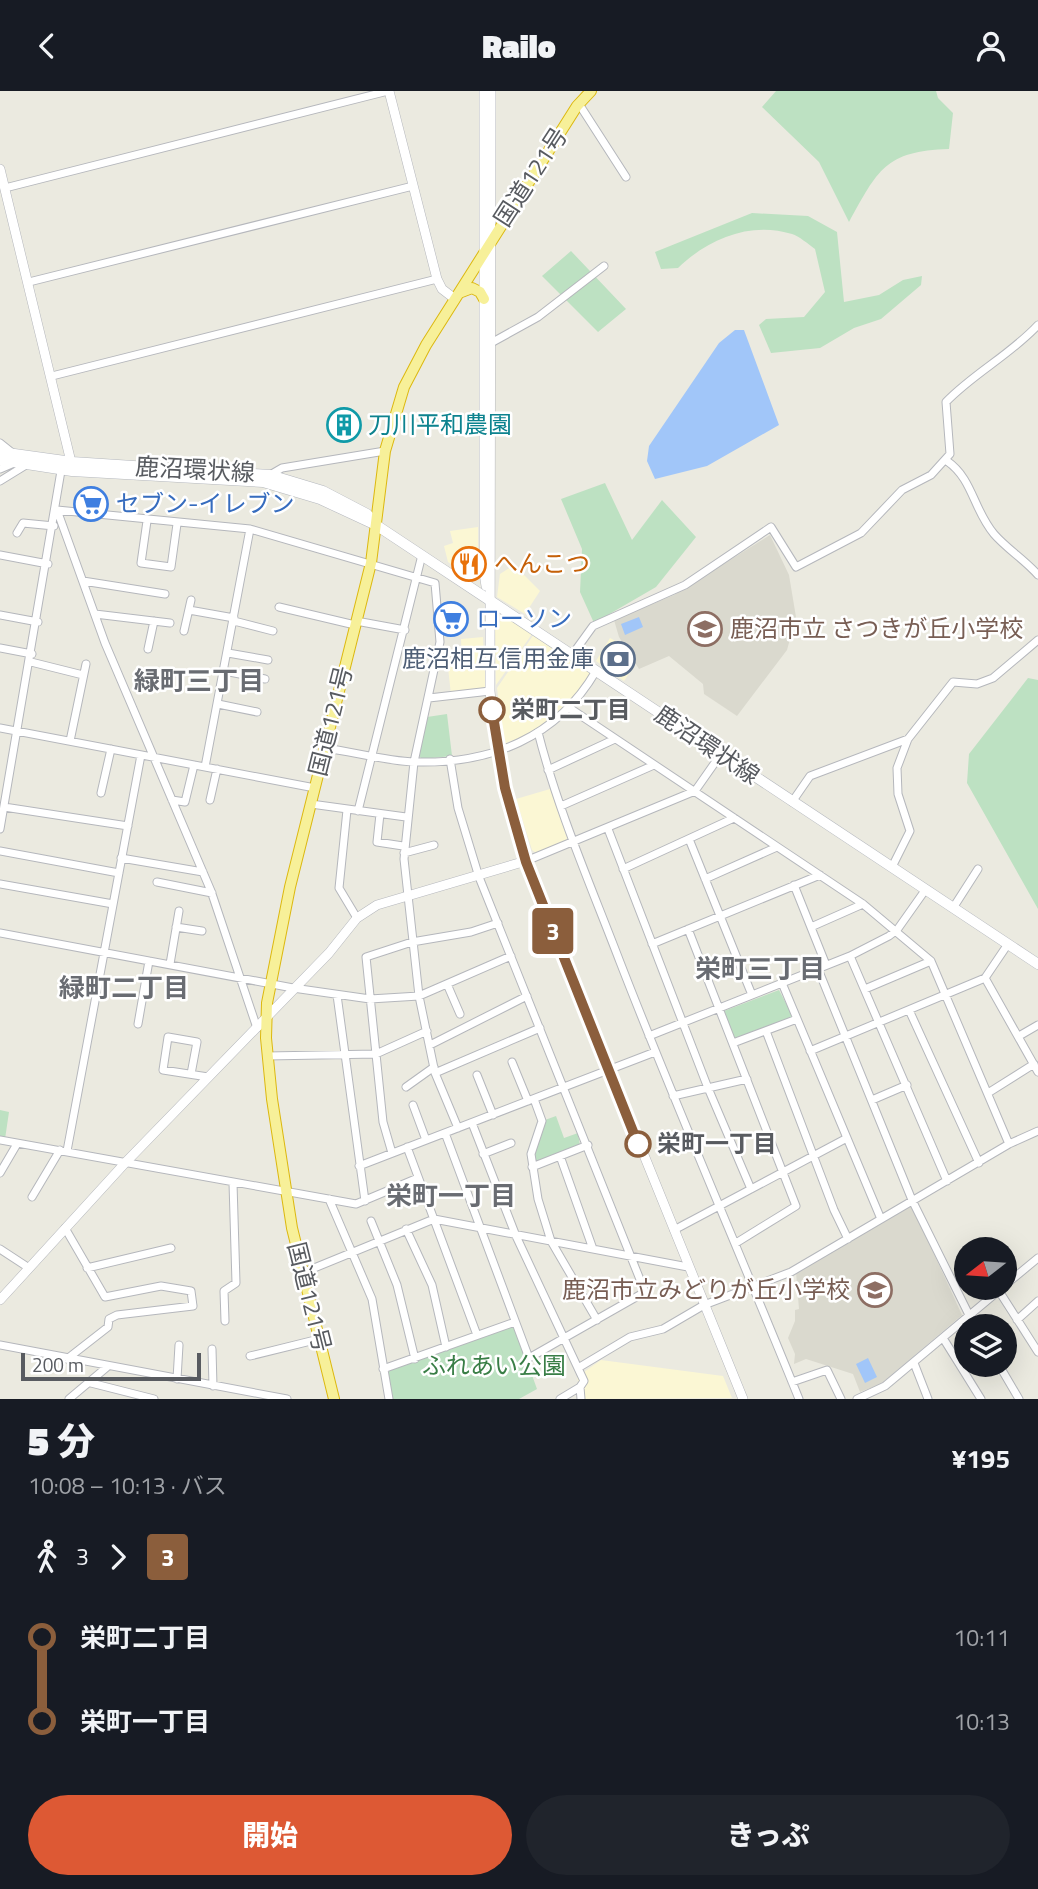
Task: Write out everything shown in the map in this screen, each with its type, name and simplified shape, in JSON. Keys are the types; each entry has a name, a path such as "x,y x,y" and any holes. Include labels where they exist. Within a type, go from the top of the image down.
{"highway":[{"name":"国道121号","path":"334,1399 302,1273 286,1192 261,1023 290,887 371,562 385,451 414,367 484,251 579,104 591,91"},
{"path":"456,296 472,288 480,292 484,299"}],"main road":[{"name":"鹿沼環状線","path":"0,452 26,465 270,475 324,491 368,514 376,525"},
{"name":"鹿沼環状線","path":"0,460 15,459 67,466 263,482 320,499 376,525 1038,964"}],"street":[{"path":"5,188 388,91 437,279 445,292 456,296"},
{"path":"484,91 484,573 489,602"},
{"path":"491,91 489,602 491,691 498,753 526,862 607,1069 743,1399"},
{"path":"579,104 626,177"},
{"path":"0,169 52,376 67,466 19,731 3,797 0,829"},
{"path":"29,282 413,186"},
{"path":"491,344 538,317 604,266"},
{"path":"52,376 437,279"},
{"path":"572,655 593,626 685,585 771,527 796,567 861,533 902,490 932,475 947,461 950,454 946,402 966,381 1021,343 1038,325"},
{"path":"0,443 15,459 0,469"},
{"path":"270,475 282,468 385,451"},
{"path":"947,461 963,472 980,516 995,536 1038,575"},
{"path":"0,481 26,465"},
{"path":"57,510 177,524 250,529 371,562 435,583 440,615 440,642 414,762 404,850 419,996 435,1070 458,1128"},
{"path":"57,510 94,614 212,893 241,977 261,1023"},
{"path":"147,521 141,563 161,566 171,567 177,524"},
{"path":"17,533 23,523 54,527"},
{"path":"205,767 250,529"},
{"path":"0,555 48,564"},
{"path":"358,811 422,555"},
{"path":"83,582 165,594"},
{"path":"184,631 191,600"},
{"path":"279,607 405,630"},
{"path":"189,610 234,619 273,631"},
{"path":"94,614 170,623"},
{"path":"0,615 38,622"},
{"path":"148,649 154,621"},
{"path":"892,867 910,831 896,782 908,739 954,683 977,684 992,678 1038,640"},
{"path":"0,648 83,675"},
{"path":"228,653 268,660"},
{"path":"71,741 86,664"},
{"path":"224,671 265,679"},
{"path":"325,748 414,762 498,753 538,732 571,709 596,671"},
{"path":"429,698 491,691"},
{"path":"218,704 257,712"},
{"path":"571,709 863,904 931,961 1009,1145"},
{"path":"0,728 315,788"},
{"path":"538,732 548,770 574,844 655,1052 736,1243 751,1289 799,1399"},
{"path":"548,770 615,739"},
{"path":"792,802 810,776 908,739"},
{"path":"101,793 111,749"},
{"path":"0,1300 126,1162 261,1023 357,918 377,905 480,877 574,844 695,791 721,754"},
{"path":"32,1196 64,1151 141,755"},
{"path":"445,1133 529,1358 645,1292 480,877 458,808 450,759"},
{"path":"172,800 185,802 194,765"},
{"path":"561,806 654,765"},
{"path":"210,800 217,769"},
{"path":"311,804 406,817"},
{"path":"4,807 128,826"},
{"path":"347,810 339,888 357,918"},
{"path":"380,814 377,842 404,850 434,845"},
{"path":"623,869 734,818"},
{"path":"608,829 708,1088 751,1189"},
{"path":"689,839 752,995"},
{"path":"705,879 777,847"},
{"path":"0,851 118,873"},
{"path":"121,858 203,872"},
{"path":"953,908 978,869"},
{"path":"652,944 820,875"},
{"path":"157,882 212,893"},
{"path":"0,884 113,904"},
{"path":"794,885 826,965"},
{"path":"649,1036 850,956 897,930 926,889"},
{"path":"811,927 863,904"},
{"path":"170,964 179,911"},
{"path":"392,1153 383,1122 366,957 412,942 471,932 498,923"},
{"path":"176,927 202,931"},
{"path":"688,929 796,1206 736,1243"},
{"path":"0,933 293,988 370,999 419,996 510,956"},
{"path":"810,1051 985,978 1008,944"},
{"path":"850,956 947,1181"},
{"path":"138,1024 149,961"},
{"path":"865,989 931,961"},
{"path":"818,969 912,1200 969,1314"},
{"path":"985,978 1036,1068 988,1094"},
{"path":"782,983 881,1219"},
{"path":"447,984 460,1014"},
{"path":"337,995 365,1201"},
{"path":"430,1045 527,996"},
{"path":"909,1010 979,1163"},
{"path":"733,1043 797,1019"},
{"path":"1019,1036 1038,1025"},
{"path":"405,1087 435,1070 540,1028"},
{"path":"267,1056 376,1054 427,1031"},
{"path":"766,1031 834,1210 848,1239"},
{"path":"191,1074 197,1042 168,1037 163,1070 208,1077"},
{"path":"359,1166 655,1052"},
{"path":"512,1062 542,1121 531,1154 551,1241 597,1320"},
{"path":"477,1075 493,1115"},
{"path":"673,1096 747,1079"},
{"path":"872,1100 907,1085"},
{"path":"413,1105 426,1140"},
{"path":"472,1123 516,1236 584,1381 580,1387 560,1399"},
{"path":"578,1368 630,1337 663,1329 704,1305 791,1272 912,1200 1038,1131"},
{"path":"674,1230 847,1138"},
{"path":"0,1140 356,1205 418,1178"},
{"path":"483,1154 511,1143"},
{"path":"0,1173 18,1144"},
{"path":"532,1167 588,1145"},
{"path":"407,1147 477,1335"},
{"path":"560,1156 593,1249"},
{"path":"225,1321 224,1291 236,1283 233,1183"},
{"path":"329,1199 372,1299 389,1399"},
{"path":"302,1273 434,1219 688,1266"},
{"path":"371,1221 397,1285 415,1359"},
{"path":"65,1228 105,1297 161,1286 191,1291 193,1305 117,1315 109,1319 108,1327 67,1359"},
{"path":"406,1229 432,1285 446,1347"},
{"path":"87,1268 171,1248"},
{"path":"0,1249 29,1268"},
{"path":"1017,1276 1038,1258"},
{"path":"970,1314 987,1300"},
{"path":"1038,1301 1017,1320 1038,1352"},
{"path":"383,1370 515,1322"},
{"path":"858,1399 886,1386 954,1328"},
{"path":"943,1338 981,1399"},
{"path":"250,1356 319,1339"},
{"path":"177,1379 179,1345"},
{"path":"1,1346 287,1399"},
{"path":"212,1349 213,1386"},
{"path":"914,1363 928,1399"},
{"path":"69,1399 107,1367"},
{"path":"793,1382 827,1370 841,1399"},
{"path":"1006,1377 1019,1399"},
{"path":"91,1383 154,1399"},
{"path":"580,1387 581,1399"}],"shaded area":[{"path":"478,527 478,572 472,579 448,562 444,546 453,543 450,531"},
{"name":"鹿沼市立 さつきが丘小学校","path":"770,535 789,575 796,617 787,650 737,716 704,694 703,684 669,656 639,669 619,637 614,620 674,595"},
{"path":"514,565 540,591 525,614 497,597 500,574"},
{"path":"504,615 532,634 496,685 495,630"},
{"path":"534,634 593,673 569,708 531,733 504,744 497,688"},
{"path":"483,637 486,690 451,695 448,667 462,665 461,639"},
{"path":"610,638 623,645 635,665 624,681 596,661"},
{"path":"550,789 567,838 566,842 536,853 532,850 516,799"},
{"name":"鹿沼市立みどりが丘小学校","path":"909,1206 913,1208 962,1314 954,1314 954,1322 881,1384 860,1392 853,1374 806,1359 794,1364 795,1354 788,1338 795,1321 795,1310 799,1309 796,1272"},
{"path":"601,1360 723,1376 732,1398 582,1399 577,1377"}],"green space":[{"path":"776,91 936,91 938,98 953,113 949,149 910,154 886,167 868,189 849,222 819,162 762,107"},
{"path":"752,213 808,216 837,232 844,302 879,295 903,280 922,276 921,285 881,319 854,328 820,348 771,353 759,325 766,319 804,317 825,292 815,249 792,234 761,230 745,231 716,241 678,268 661,269 655,252"},
{"path":"571,251 626,309 598,332 542,276"},
{"path":"605,483 632,540 662,500 696,537 656,587 594,623 580,592 582,549 561,499"},
{"path":"1028,678 1038,680 1038,909 967,783 969,754"},
{"path":"447,714 452,756 422,759 418,755 427,717"},
{"path":"779,990 792,1015 790,1019 735,1040 732,1038 724,1011"},
{"path":"0,1110 9,1112 5,1139 0,1138"},
{"path":"556,1116 564,1138 578,1133 580,1146 536,1163 533,1160 545,1120"},
{"name":"ふれあい公園","path":"511,1325 515,1328 537,1389 519,1399 393,1399 388,1374 390,1369"}],"water":[{"path":"735,330 744,330 779,425 707,466 655,479 647,461 649,446 719,343"},
{"path":"639,617 643,627 625,635 621,624"},
{"path":"868,1358 877,1377 865,1383 856,1364"}],"bus line":[{"name":"3","path":"492,710 505,788 526,862 638,1144"}],"place":[{"name":"刀川平和農園","path":"344,425"},
{"name":"セブン-イレブン","path":"91,504"},
{"name":"へんこつ","path":"469,564"},
{"name":"ローソン","path":"451,619"},
{"name":"鹿沼市立 さつきが丘小学校","path":"705,629"},
{"name":"鹿沼相互信用金庫","path":"618,659"},
{"name":"栄町二丁目","path":"492,710"},
{"name":"栄町一丁目","path":"638,1144"},
{"name":"鹿沼市立みどりが丘小学校","path":"875,1290"}],"district":[{"name":"緑町三丁目","path":"199,681"},
{"name":"栄町三丁目","path":"760,969"},
{"name":"緑町二丁目","path":"124,988"},
{"name":"栄町一丁目","path":"451,1196"}]}
